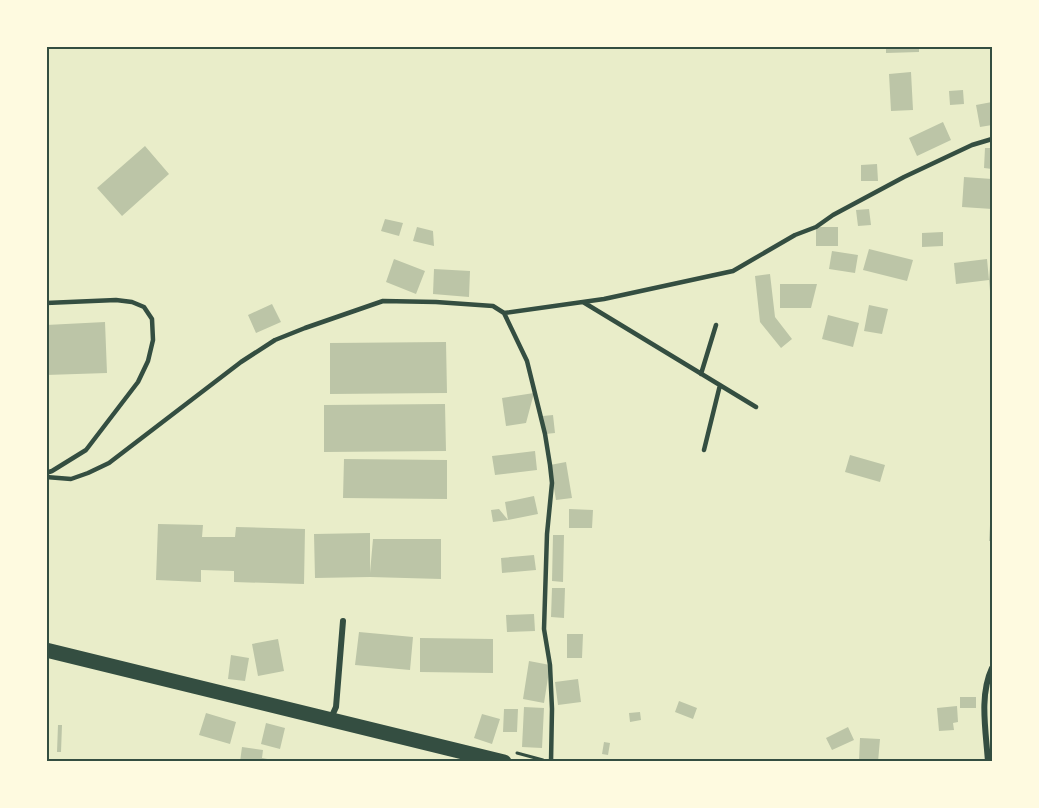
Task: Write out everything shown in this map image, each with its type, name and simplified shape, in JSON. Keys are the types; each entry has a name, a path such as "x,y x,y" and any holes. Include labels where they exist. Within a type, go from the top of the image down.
{"main road":[{"path":"46,650 504,762"}],"street":[{"path":"331,718 336,707 343,621"},
{"path":"988,762 984,699 993,668"}],"lane":[{"path":"504,313 604,299 733,271 904,177 972,144 993,139"},
{"path":"46,303 116,300 132,302 144,307 152,319 153,340 148,361 138,382 86,450 46,475"},
{"path":"46,475 71,479 109,463 241,362 275,340 305,328 383,301 493,306 504,313 526,361 545,434 550,465 552,483 547,534 544,629 550,665 551,762"},
{"path":"583,302 756,407"},
{"path":"701,374 716,325"},
{"path":"704,450 720,385"}],"building":[{"path":"886,46 919,46 919,52 886,53"},
{"path":"911,72 913,110 891,111 889,74"},
{"path":"963,90 964,104 950,105 949,91"},
{"path":"992,102 992,125 980,127 976,105"},
{"path":"943,122 951,140 917,156 909,138"},
{"path":"145,146 169,174 122,216 97,188"},
{"path":"985,148 992,148 992,169 984,168"},
{"path":"877,164 878,181 861,181 861,165"},
{"path":"964,177 992,179 992,209 962,207"},
{"path":"869,209 871,225 858,226 856,210"},
{"path":"385,219 403,223 399,236 381,231"},
{"path":"417,227 433,231 434,246 413,241"},
{"path":"816,227 838,227 838,246 816,246"},
{"path":"943,232 943,246 922,247 922,233"},
{"path":"869,249 913,260 907,281 863,270"},
{"path":"832,251 858,255 855,273 829,269"},
{"path":"394,259 425,271 416,294 386,282"},
{"path":"987,259 989,280 956,284 954,263"},
{"path":"990,265 992,265 992,302 991,302"},
{"path":"434,269 470,271 469,297 433,294"},
{"path":"770,274 775,317 792,339 781,348 760,322 755,276"},
{"path":"780,284 817,284 811,308 780,308"},
{"path":"272,304 281,322 256,333 248,315"},
{"path":"869,305 888,309 882,334 864,331"},
{"path":"828,315 859,323 853,347 822,339"},
{"path":"105,322 107,373 46,375 46,325"},
{"path":"446,342 447,393 330,394 330,343"},
{"path":"534,393 526,423 506,426 502,398"},
{"path":"445,404 446,451 324,452 324,405"},
{"path":"553,415 555,433 545,434 543,416"},
{"path":"535,451 537,470 495,475 492,456"},
{"path":"850,455 885,465 880,482 845,472"},
{"path":"344,459 447,460 447,499 343,498"},
{"path":"566,462 572,498 556,500 550,465"},
{"path":"534,496 538,514 508,520 505,502"},
{"path":"499,509 508,520 493,522 491,510"},
{"path":"569,509 593,510 592,528 569,528"},
{"path":"158,524 203,525 202,537 235,537 236,527 305,529 304,584 234,582 234,571 201,570 201,582 156,580"},
{"path":"990,525 992,525 992,541 989,541"},
{"path":"370,533 370,573 373,539 441,539 441,579 315,578 314,534"},
{"path":"553,535 564,535 563,582 552,581"},
{"path":"534,555 536,570 502,573 501,558"},
{"path":"552,588 565,588 564,618 551,617"},
{"path":"534,614 535,631 507,632 506,615"},
{"path":"359,632 413,637 410,670 355,665"},
{"path":"567,634 583,634 582,658 567,658"},
{"path":"420,638 493,639 493,673 420,672"},
{"path":"278,639 284,671 258,676 252,644"},
{"path":"231,655 249,658 245,681 228,679"},
{"path":"529,661 550,665 544,703 523,699"},
{"path":"578,679 581,702 558,705 555,682"},
{"path":"960,697 976,697 976,708 960,708"},
{"path":"679,701 697,708 693,719 675,712"},
{"path":"957,706 958,722 953,723 954,730 939,731 937,708"},
{"path":"524,707 544,708 542,748 522,747"},
{"path":"504,709 518,709 517,732 503,732"},
{"path":"640,712 641,720 630,722 629,713"},
{"path":"206,713 236,722 230,744 199,735"},
{"path":"482,714 500,719 492,744 474,738"},
{"path":"266,723 285,728 280,749 261,744"},
{"path":"58,725 62,725 61,752 57,752"},
{"path":"848,727 854,740 832,750 826,738"},
{"path":"860,738 880,739 878,762 859,762"},
{"path":"604,742 610,743 608,755 602,754"},
{"path":"242,747 263,750 262,758 273,760 273,762 240,762"}]}
